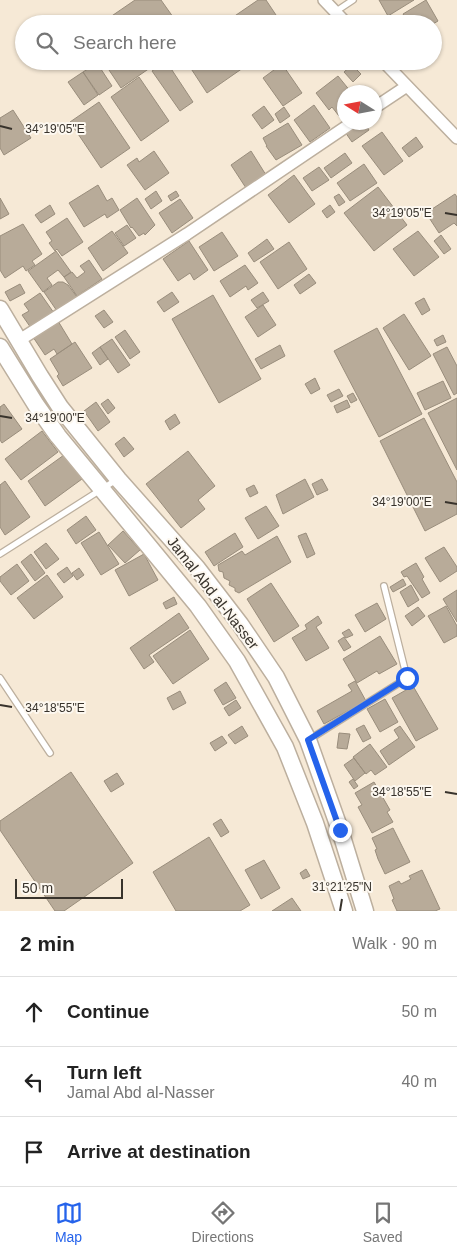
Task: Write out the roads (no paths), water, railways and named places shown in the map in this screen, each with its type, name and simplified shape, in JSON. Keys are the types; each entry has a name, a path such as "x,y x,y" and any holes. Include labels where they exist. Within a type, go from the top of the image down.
{"main road":[{"name":"Jamal Abd al-Nasser","path":"0,309 60,407 118,479 197,568 240,624 276,677 308,740 340,830 364,911"},
{"name":"Jamal Abd al-Nasser","path":"0,347 42,413 101,490 198,606 237,661 285,747 316,823 344,911"}],"street":[{"path":"324,0 338,15"},
{"path":"392,70 457,138"},
{"path":"382,103 407,86"},
{"path":"18,341 187,234 341,130"}],"lane":[{"path":"335,12 353,0"},
{"path":"0,554 118,479"},
{"path":"308,740 407,678 384,586"},
{"path":"0,678 50,753"}]}
